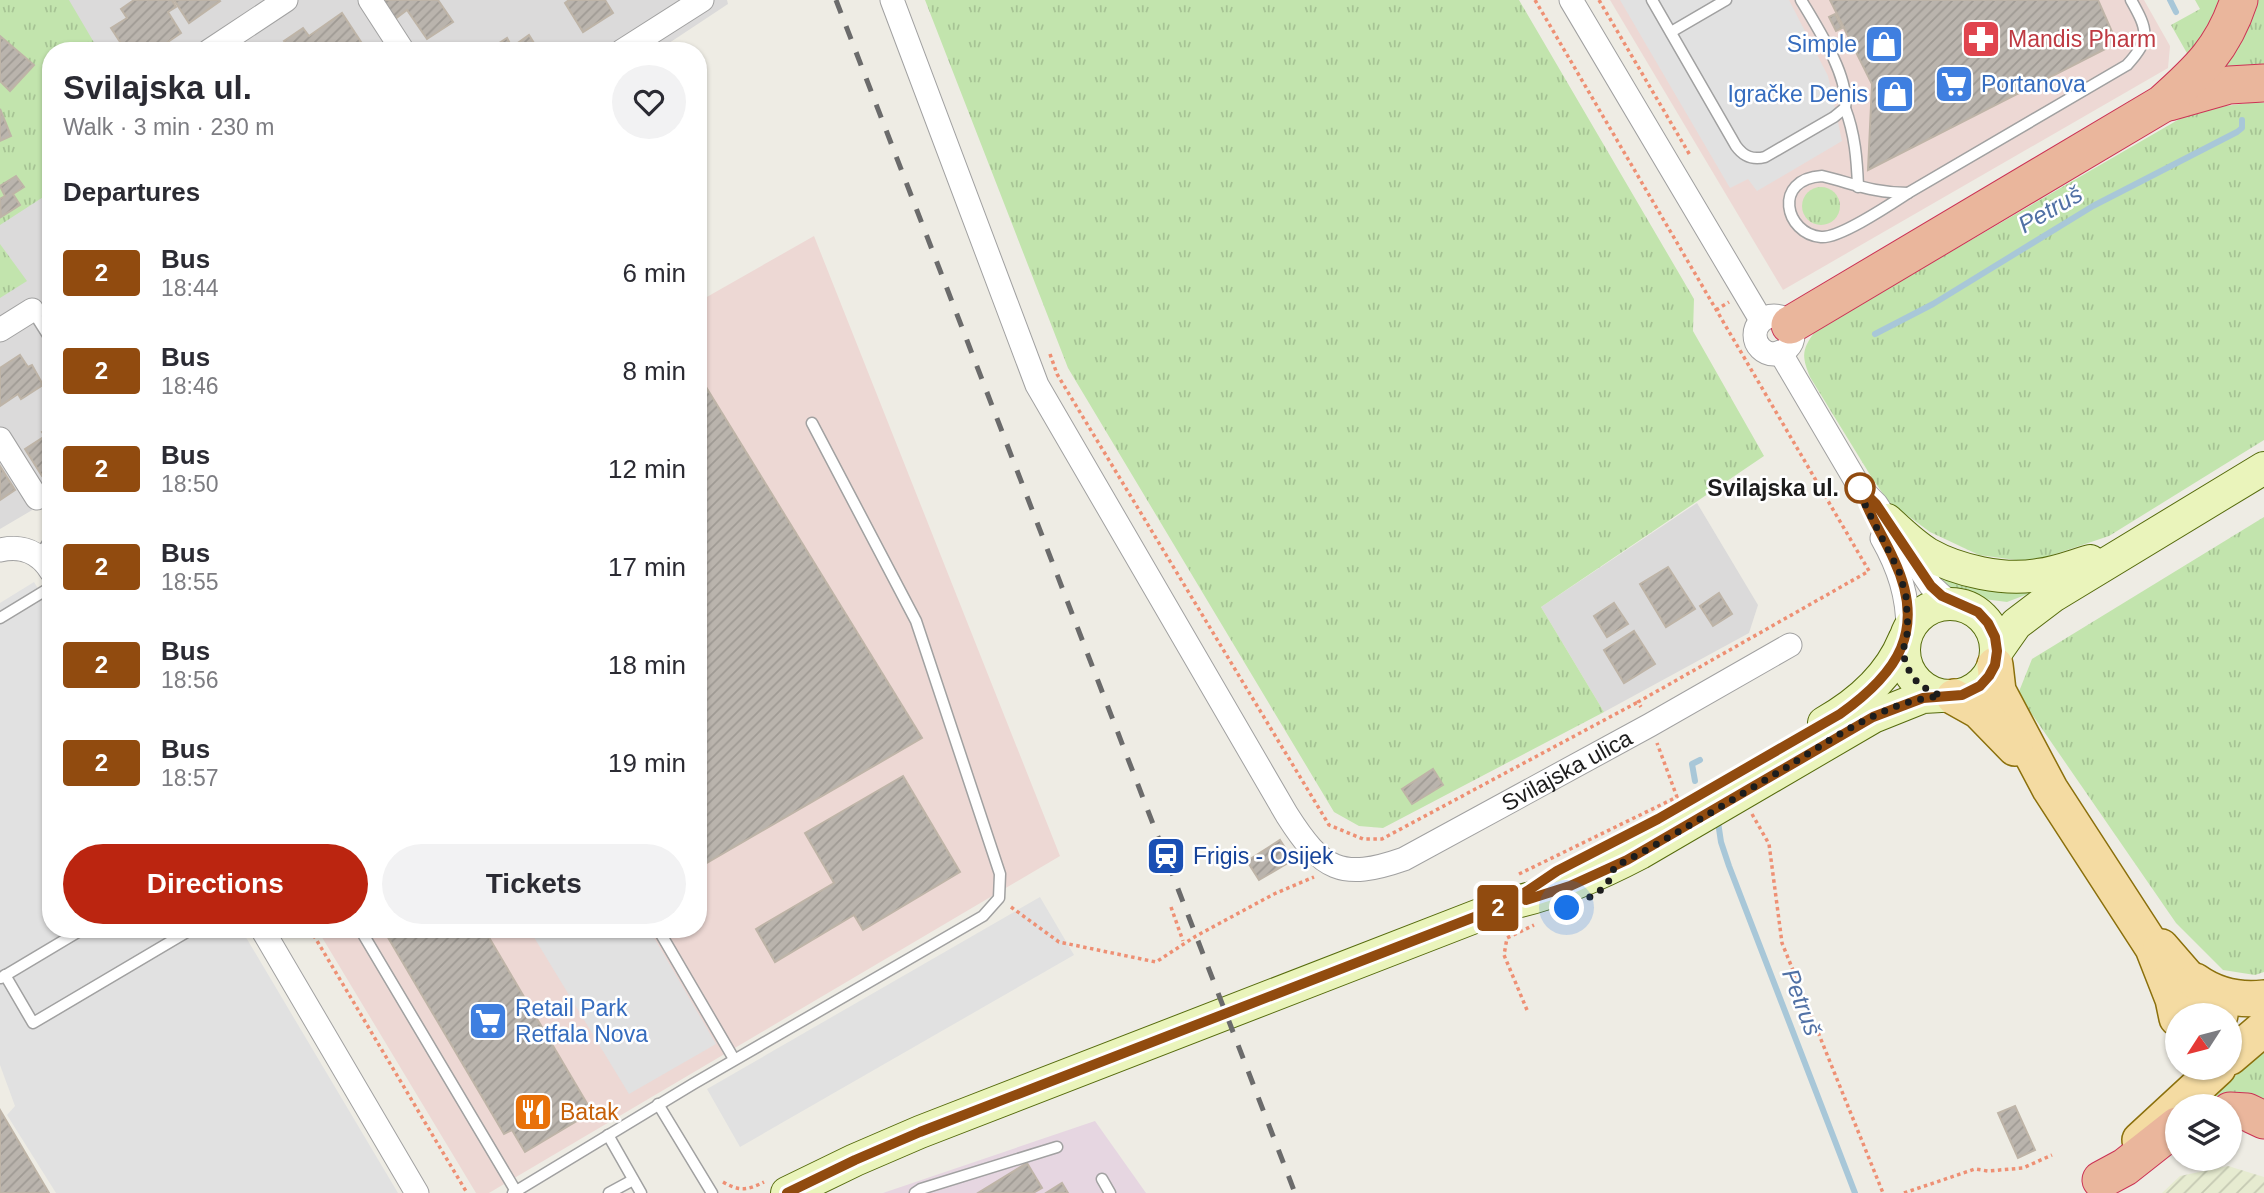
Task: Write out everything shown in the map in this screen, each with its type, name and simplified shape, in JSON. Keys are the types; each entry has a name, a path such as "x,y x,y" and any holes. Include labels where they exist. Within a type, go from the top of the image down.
{"highway":[{"path":"1777,333 2162,104 2199,71 2212,55 2227,30 2239,0"},
{"path":"2162,104 2229,85 2264,83"},
{"path":"2242,1112 2264,1120"},
{"path":"2095,1187 2125,1167 2165,1127"}],"main road":[{"path":"787,1193 920,1132 1508,904 1545,896 1603,872 1873,717 1923,698 1970,692 1989,676 2016,624 2053,596 2264,468"},
{"path":"1887,520 1907,538 1942,561 1995,575 2037,576 2122,554"},
{"path":"1508,904 1557,871 1637,830 1840,714 1864,696 1886,673 1896,659 1915,619 1925,611 1936,605 2005,614 2053,596"},
{"path":"1966,608 1988,623 1995,637 1997,691 2050,789 2136,918 2153,948 2174,1003"},
{"path":"1906,635 1903,651 1906,666 1913,678 1926,690 1968,703 1992,723 2050,789"},
{"path":"2136,918 2210,1003"},
{"path":"2185,973 2213,992 2246,999 2264,998"},
{"path":"2242,1047 2264,1028"},
{"path":"2195,1094 2207,1080"}],"street":[{"path":"223,42 286,0"},
{"path":"370,0 397,42"},
{"path":"636,42 702,0"},
{"path":"892,0 1037,385 1287,815 1317,856 1335,867"},
{"path":"1572,0 1777,333 1860,488 1866,507 1899,571 1906,596 1906,635"},
{"path":"0,330 32,310"},
{"path":"0,439 37,498"},
{"path":"1860,488 1876,504 1931,586 1942,596 1966,608"},
{"path":"0,550 28,550 42,554"},
{"name":"Svilajska ulica","path":"1335,867 1357,871 1376,869 1404,859 1790,645"},
{"path":"267,938 417,1193"}],"lane":[{"path":"1652,0 1736,146 1748,157 1765,157 1845,108"},
{"path":"1671,32 1726,0"},
{"path":"1801,0 1834,60 1845,90 1845,108 1852,128 1856,158 1857,187"},
{"path":"1908,193 1885,193 1822,176 1811,177 1793,188 1787,202 1797,225 1810,233 1821,237 1839,233 1908,193 2127,65 2139,52 2145,32 2131,0"},
{"path":"32,310 42,326"},
{"path":"365,938 515,1192 734,1059 982,916 999,898 1000,874 916,621 812,423"},
{"path":"0,618 42,592"},
{"path":"68,938 2,977 33,1023 177,938"},
{"path":"663,938 734,1059"},
{"path":"658,1104 712,1193"},
{"path":"608,1135 640,1193"},
{"path":"915,1193 1057,1147"},
{"path":"1102,1179 1110,1193"},
{"path":"609,1193 633,1180"}],"path":[{"path":"1047,348 1057,374 1329,825 1363,839 1382,839 1638,702 1870,571 1535,0"},
{"path":"1638,702 1650,725 1677,797"},
{"path":"1741,794 1769,844 1782,943 1883,1193"},
{"path":"999,898 1059,942 1156,962 1184,942 1274,894 1335,867"},
{"path":"1171,907 1184,942"},
{"path":"1527,1010 1504,955 1507,938 1537,923"},
{"path":"315,938 467,1193"},
{"path":"1905,1193 1975,1170 2023,1168 2052,1155"}],"shaded area":[{"path":"0,0 727,0 728,4 671,42 42,42 42,504 0,529"},
{"path":"1610,0 2144,0 2170,46 2168,68 1783,290"},
{"path":"1620,0 1789,0 1828,76 1842,141 1757,191 1748,179 1730,188"},
{"path":"814,236 1060,856 489,1193 476,1193 322,938 707,938 707,297"},
{"path":"1697,503 1758,605 1749,633 1604,712 1541,607"},
{"path":"34,582 42,595 42,938 246,938 398,1193 56,1193 7,1115 15,1106 0,1065 0,603"},
{"path":"1040,897 1074,955 740,1147 707,1089"},
{"path":"534,938 654,938 716,1044 629,1094"},
{"path":"1095,1121 1146,1193 883,1193"}],"green space":[{"path":"0,0 69,0 94,42 42,42 42,198 0,225"},
{"path":"925,0 1519,0 1694,299 1693,331 1764,456 1541,607 1604,712 1383,828 1359,826 1334,812 1068,368"},
{"path":"2195,0 2224,0 2192,62 2171,25 2200,9"},
{"path":"2252,0 2264,0 2264,74 2205,81"},
{"path":"2264,103 2264,440 2109,536 2031,562 1979,555 1930,532 1888,501 1810,377 1804,352 1816,330 2195,110"},
{"path":"1821,187 1835,192 1840,206 1835,220 1821,225 1807,220 1802,206 1807,192"},
{"path":"0,244 27,281 0,298"},
{"path":"2264,517 2264,972 2255,975 2223,970 2176,923 2018,694 2032,659"},
{"path":"1927,567 2025,587 2028,594 2007,602 1968,597 1947,589"},
{"path":"2264,1051 2264,1107 2242,1103 2242,1094 2215,1094 2231,1080 2242,1080 2242,1070"},
{"path":"2242,1170 2264,1177 2264,1193 2162,1193 2180,1176 2204,1171"}],"building":[{"path":"134,0 172,0 176,7 168,12 181,33 168,42 120,42 111,28 127,18 121,9"},
{"path":"174,0 219,0 220,1 189,23"},
{"path":"382,0 438,0 453,22 427,39 407,10 395,19"},
{"path":"569,0 605,0 613,13 583,32 565,3"},
{"name":"Portanova","path":"1830,0 2098,0 2117,43 1868,170 1872,84"},
{"path":"342,13 361,42 284,41 303,28 309,36"},
{"path":"1835,14 1842,28 1836,31 1829,17"},
{"path":"529,35 533,42 519,42"},
{"path":"0,36 34,65 10,91 0,81"},
{"path":"0,109 11,136 0,141"},
{"path":"16,176 24,187 13,194 20,205 1,217 0,199 5,196 0,186"},
{"path":"20,355 28,367 32,365 42,386 21,399 18,394 0,406 0,368"},
{"path":"707,389 922,738 707,863"},
{"path":"42,438 42,476 25,449"},
{"path":"0,466 15,490 0,500"},
{"path":"1668,567 1695,609 1666,627 1640,584"},
{"path":"1719,593 1732,614 1713,626 1700,606"},
{"path":"1614,603 1628,624 1607,637 1594,616"},
{"path":"1634,631 1655,664 1624,683 1604,650"},
{"path":"1433,769 1443,785 1412,804 1402,789"},
{"path":"903,776 960,872 863,930 854,915 775,962 756,929 834,883 805,833"},
{"path":"1280,840 1293,860 1259,880 1247,861"},
{"name":"Retail Park Retfala Nova","path":"388,938 489,938 592,1112 525,1152 512,1130 504,1134"},
{"path":"2015,1106 2035,1150 2018,1158 1998,1113"},
{"path":"0,1110 49,1193 0,1193"},
{"path":"1027,1163 1042,1188 1033,1193 978,1193"},
{"path":"1062,1183 1068,1193 1046,1193"}],"waterway":[{"name":"Petruš","path":"2170,0 2176,12"},
{"name":"Petruš","path":"1875,334 1933,304 2093,206 2237,132 2242,128 2242,120"},
{"name":"Petruš","path":"1695,781 1692,764 1700,760"},
{"name":"Petruš","path":"1718,822 1729,866 1855,1193"}],"railway":[{"path":"836,0 1295,1193"}],"bus line":[{"name":"2","path":"787,1193 920,1132 1508,904 1557,871 1658,819 1840,714 1886,673 1896,659 1908,630 1906,596 1899,571 1866,507 1860,488 1876,504 1931,586 1955,604 1978,612 1988,623 1995,637 1995,665 1980,686 1970,692 1954,697 1923,698 1873,717 1627,860 1545,896 1526,900"}],"place":[{"name":"Mandis Pharm","path":"1981,39"},
{"name":"Simple","path":"1884,44"},
{"name":"Portanova","path":"1954,84"},
{"name":"Igračke Denis","path":"1895,94"},
{"name":"Svilajska ul.","path":"1860,488"},
{"name":"Frigis - Osijek","path":"1166,856"},
{"name":"Retail Park Retfala Nova","path":"488,1021"},
{"name":"Batak","path":"533,1112"}],"route":[{"path":"1567,908 1605,888 1612,877 1614,867 1842,734 1895,707 1923,698 1941,696 1919,685 1906,666 1903,651 1908,630 1906,596 1893,556 1866,507 1860,488"}]}
